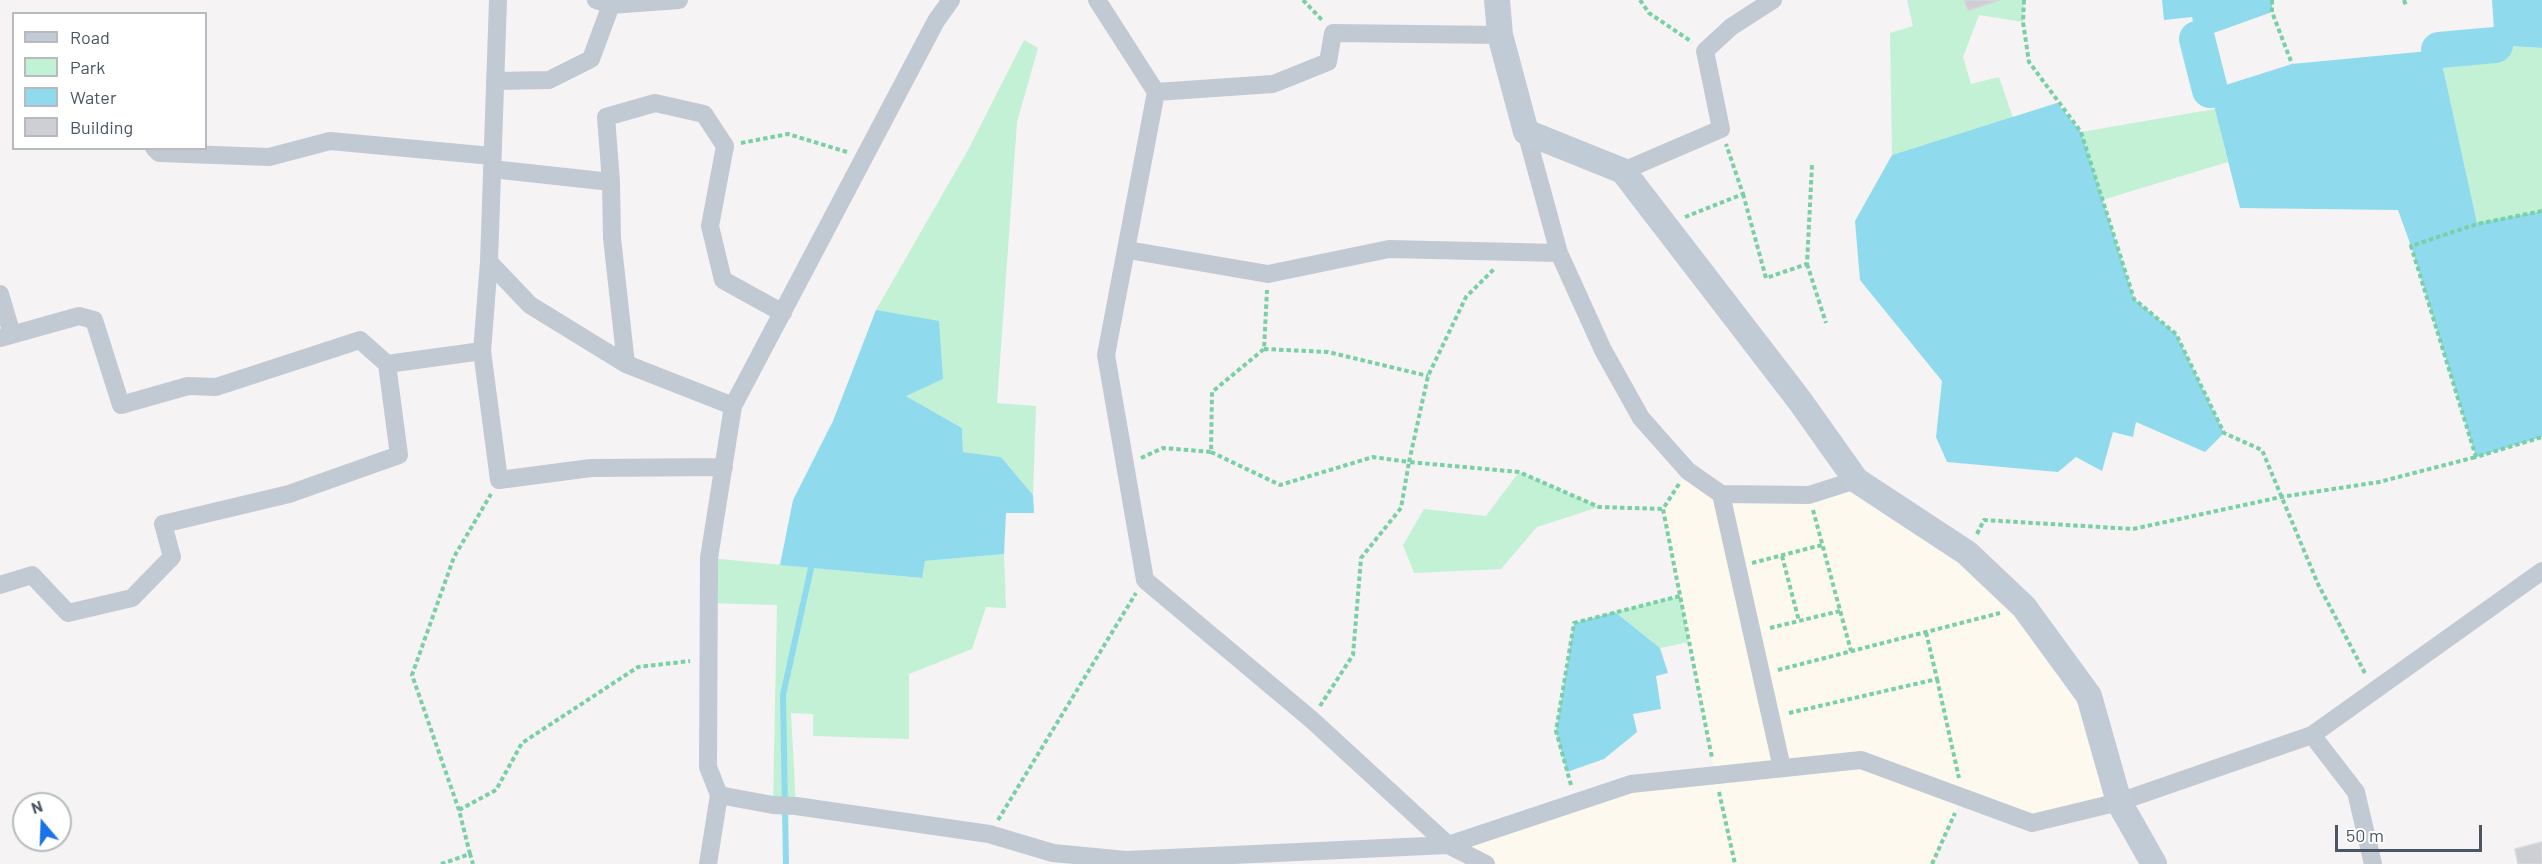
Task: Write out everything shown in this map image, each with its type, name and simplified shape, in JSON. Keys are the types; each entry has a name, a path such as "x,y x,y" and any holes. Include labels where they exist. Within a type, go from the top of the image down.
{"main road":[{"path":"1497,0 1500,35 1526,132 1623,171 1800,401 1856,480 1967,554 2024,607 2090,696 2119,802 2154,864"}],"street":[{"path":"498,0 489,262 482,351 499,480 591,468 724,467"},
{"path":"495,81 549,80 591,59 604,2 679,0"},
{"path":"708,864 718,795 708,766 709,558 733,406 936,21 951,0"},
{"path":"1097,0 1156,92 1128,250 1106,355 1145,580 1312,720 1448,845 1486,864"},
{"path":"1623,171 1721,129 1705,51 1731,27 1773,0"},
{"path":"1156,92 1273,84 1328,62 1333,33 1500,35"},
{"path":"626,364 612,238 606,117 656,103 704,114 725,146 710,226 723,280 783,313"},
{"path":"1526,132 1559,253 1603,350 1641,418 1688,471 1721,494 1809,495 1856,480"},
{"path":"156,150 159,153 269,157 330,141 492,162 611,182"},
{"path":"1128,250 1268,274 1389,249 1559,253"},
{"path":"489,262 530,305 626,364 733,406"},
{"path":"0,294 6,336 79,316 94,320 121,405 188,386 216,387 360,340 387,364 399,455 289,494 163,524 172,557 132,598 68,613 32,575 0,585"},
{"path":"387,364 482,351"},
{"path":"1721,494 1782,768"},
{"path":"718,795 773,805 796,806 989,834 1053,853 1126,860 1448,845 1631,784 1861,760 2032,823 2119,802 2312,735 2376,692 2542,571"},
{"path":"2312,735 2356,792 2373,864"}],"path":[{"path":"1303,0 1333,33"},
{"path":"1640,0 1649,13 1705,51"},
{"path":"2024,0 2023,22 2029,62 2080,132 2134,299 2176,334 2224,433 2262,450 2318,584 2376,692"},
{"path":"2272,0 2272,12 2292,64"},
{"path":"2404,0 2406,6"},
{"path":"1721,129 1743,194 1766,278 1807,264"},
{"path":"725,146 788,134 864,158"},
{"path":"1812,165 1807,264 1826,323"},
{"path":"1664,225 1743,194"},
{"path":"2476,457 2411,246 2477,224 2542,211"},
{"path":"1312,720 1353,655 1362,558 1401,508 1428,376 1466,297 1510,252"},
{"path":"1264,349 1268,274"},
{"path":"1211,452 1212,392 1264,349 1329,352 1428,376"},
{"path":"1967,554 1984,520 2133,529 2281,497 2379,482 2542,437"},
{"path":"1125,464 1163,448 1211,452 1280,485 1373,457 1519,472 1599,507 1663,509"},
{"path":"1688,471 1663,509 1715,775 1735,864"},
{"path":"473,864 459,810 412,675 454,557 499,480"},
{"path":"1809,495 1851,651"},
{"path":"1737,567 1822,545"},
{"path":"1782,556 1799,621"},
{"path":"989,834 1145,580"},
{"path":"1567,772 1556,731 1574,623 1680,596"},
{"path":"1761,674 2024,607"},
{"path":"1752,633 1840,611"},
{"path":"1926,632 1963,797 1932,864"},
{"path":"459,810 496,790 522,743 638,667 709,659"},
{"path":"1770,717 1936,679"},
{"path":"441,864 470,854"}],"shaded area":[{"path":"1688,471 1721,494 1809,495 1856,480 1967,553 2089,696 2119,802 2032,823 1963,797 1932,864 1486,864 1448,845 1631,784 1715,775 1663,509"}],"green space":[{"path":"1907,0 2024,0 2023,22 1979,15 1963,57 1971,84 1999,77 2013,118 1892,155 1890,33 1913,26"},
{"path":"1024,40 1038,48 1017,122 997,403 1036,406 1033,495 1001,457 963,452 962,428 906,396 876,310 968,150"},
{"path":"2495,45 2542,48 2542,211 2477,224 2439,50"},
{"path":"2215,109 2228,162 2102,200 2081,132"},
{"path":"1519,472 1599,507 1537,527 1501,569 1414,573 1403,545 1424,509 1486,516"},
{"path":"1004,554 1006,608 986,607 972,649 909,674 909,739 813,736 813,714 791,713 796,806 773,805 777,605 709,603 709,558 921,578 925,561"},
{"path":"1680,596 1689,642 1660,648 1615,612"}],"water":[{"path":"2162,0 2272,0 2272,12 2197,39 2192,17 2164,20"},
{"path":"2492,0 2542,0 2542,48 2495,45"},
{"path":"2439,50 2477,223 2542,211 2542,437 2476,457 2398,210 2240,208 2210,90 2292,64"},
{"path":"2057,103 2081,132 2134,299 2176,334 2224,433 2205,452 2136,422 2133,437 2113,432 2102,471 2076,457 2058,472 1947,462 1936,437 1942,381 1860,280 1855,221 1892,155"},
{"path":"876,310 939,321 943,379 906,396 962,428 963,452 1001,457 1033,495 1034,513 1006,513 1004,554 925,561 922,578 780,565 793,500 833,421"},
{"path":"1615,612 1660,648 1668,673 1656,676 1661,709 1633,714 1637,732 1604,759 1567,772 1556,731 1574,623"}],"building":[{"path":"1964,0 2000,0 1968,11"},
{"path":"2542,842 2542,864 2518,864 2515,849"}],"waterway":[{"path":"2197,39 2210,90"},
{"path":"2439,50 2495,45"},
{"path":"786,864 783,695 811,568"}]}
